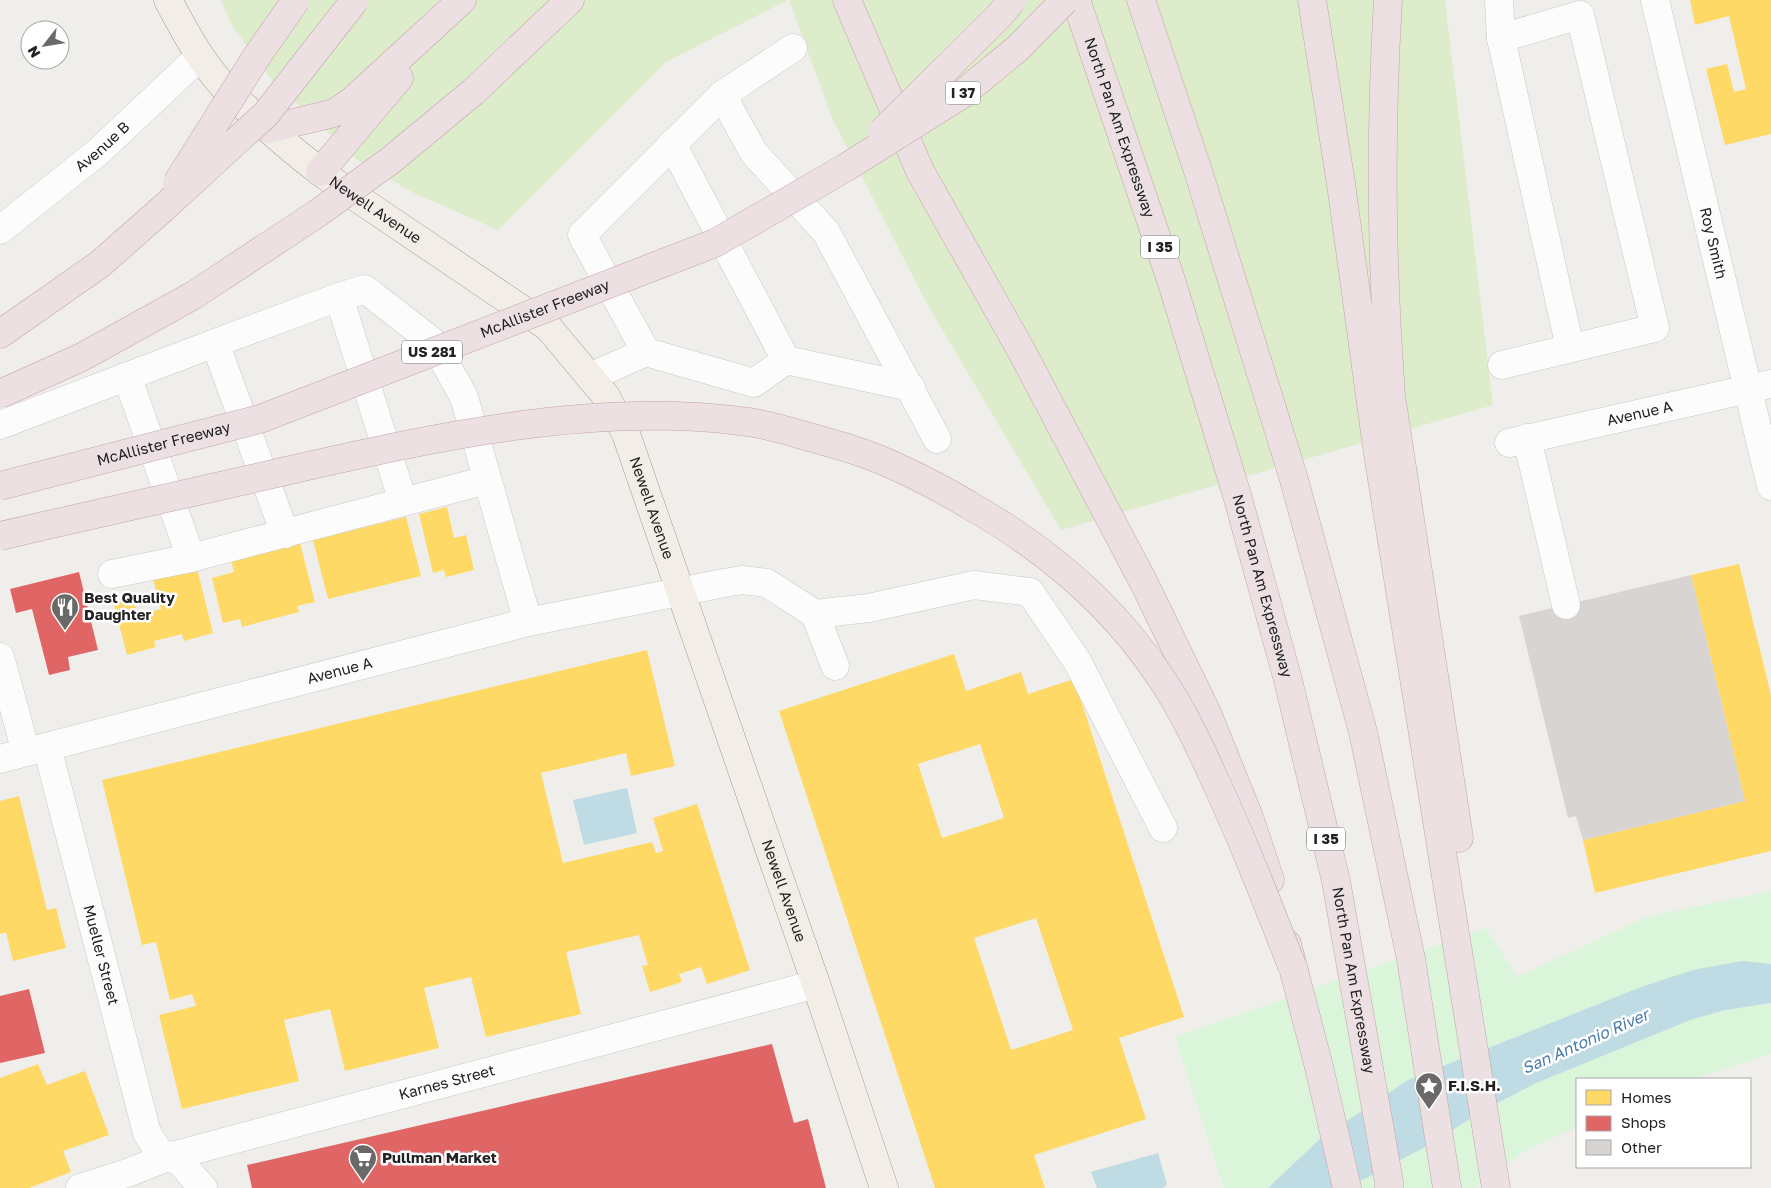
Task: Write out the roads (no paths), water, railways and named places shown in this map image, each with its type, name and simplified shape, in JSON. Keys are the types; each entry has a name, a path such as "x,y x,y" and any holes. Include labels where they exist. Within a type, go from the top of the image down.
{"highway":[{"path":"159,212 255,59 296,0"},
{"path":"0,334 100,264 266,114 355,0"},
{"path":"268,129 334,113 351,102 463,0"},
{"path":"320,172 463,0"},
{"path":"0,394 82,356 194,295 318,213 391,160 472,92 570,0"},
{"path":"847,0 920,171 1021,350 1144,583 1207,713 1249,817 1277,900 1347,1188"},
{"path":"845,168 1000,15 1012,0"},
{"name":"I 37","path":"845,168 961,95 1018,48 1065,0"},
{"name":"North Pan Am Expressway","path":"1076,0 1172,283 1237,496 1288,680 1336,881 1390,1182 1389,1188"},
{"path":"1141,0 1199,174 1293,476 1363,732 1411,959 1447,1188"},
{"path":"1312,0 1341,184 1390,459 1513,1188"},
{"path":"1388,0 1382,176 1386,331 1391,396 1390,459 1496,1188"},
{"name":"McAllister Freeway","path":"0,486 260,419 715,243 845,168"},
{"path":"0,536 362,453 483,431 592,418 650,415 744,421 789,431 841,446 897,466 994,519 1035,546 1074,578 1127,632 1160,677 1190,725 1232,816 1292,966"}],"main road":[{"name":"Newell Avenue","path":"168,0 200,56 220,83 268,129 320,172 548,327 605,395 626,434 681,590 884,1188"}],"street":[{"path":"1499,0 1501,38 1570,348"},
{"name":"Roy Smith","path":"1655,0 1759,387 1771,486"},
{"path":"1501,38 1578,8 1655,328 1502,365"},
{"path":"646,352 582,235 722,95 793,48"},
{"name":"Avenue B","path":"0,230 98,152 200,56"},
{"path":"722,95 754,153 826,232 937,439"},
{"path":"672,144 786,360"},
{"path":"0,424 339,297 365,289 434,343 464,398 528,622"},
{"path":"339,297 403,502"},
{"path":"215,343 285,534"},
{"path":"590,377 646,352 754,382 786,360 911,388"},
{"path":"128,376 191,558"},
{"name":"Avenue A","path":"1566,605 1518,441 1759,387"},
{"path":"112,574 191,558 487,480"},
{"name":"Avenue A","path":"0,759 528,622 681,590 742,580 767,583 815,614"},
{"path":"835,666 815,614 869,608 974,585 1030,592 1077,661 1163,828"},
{"name":"Mueller Street","path":"0,657 36,749 148,1133 159,1152 188,1168 203,1188"},
{"name":"Karnes Street","path":"80,1188 168,1157 816,984"}],"water":[{"path":"627,788 637,833 584,845 573,800"},
{"name":"San Antonio River","path":"1742,961 1771,964 1771,1003 1725,1010 1690,1020 1534,1084 1480,1112 1431,1144 1347,1188 1268,1188 1320,1139 1408,1080 1641,987 1693,970"},
{"path":"1158,1153 1167,1184 1163,1188 1097,1188 1091,1172"}],"place":[{"name":"Best Quality Daughter","path":"65,631"},
{"name":"F.I.S.H.","path":"1429,1110"},
{"name":"Pullman Market","path":"363,1182"}]}
